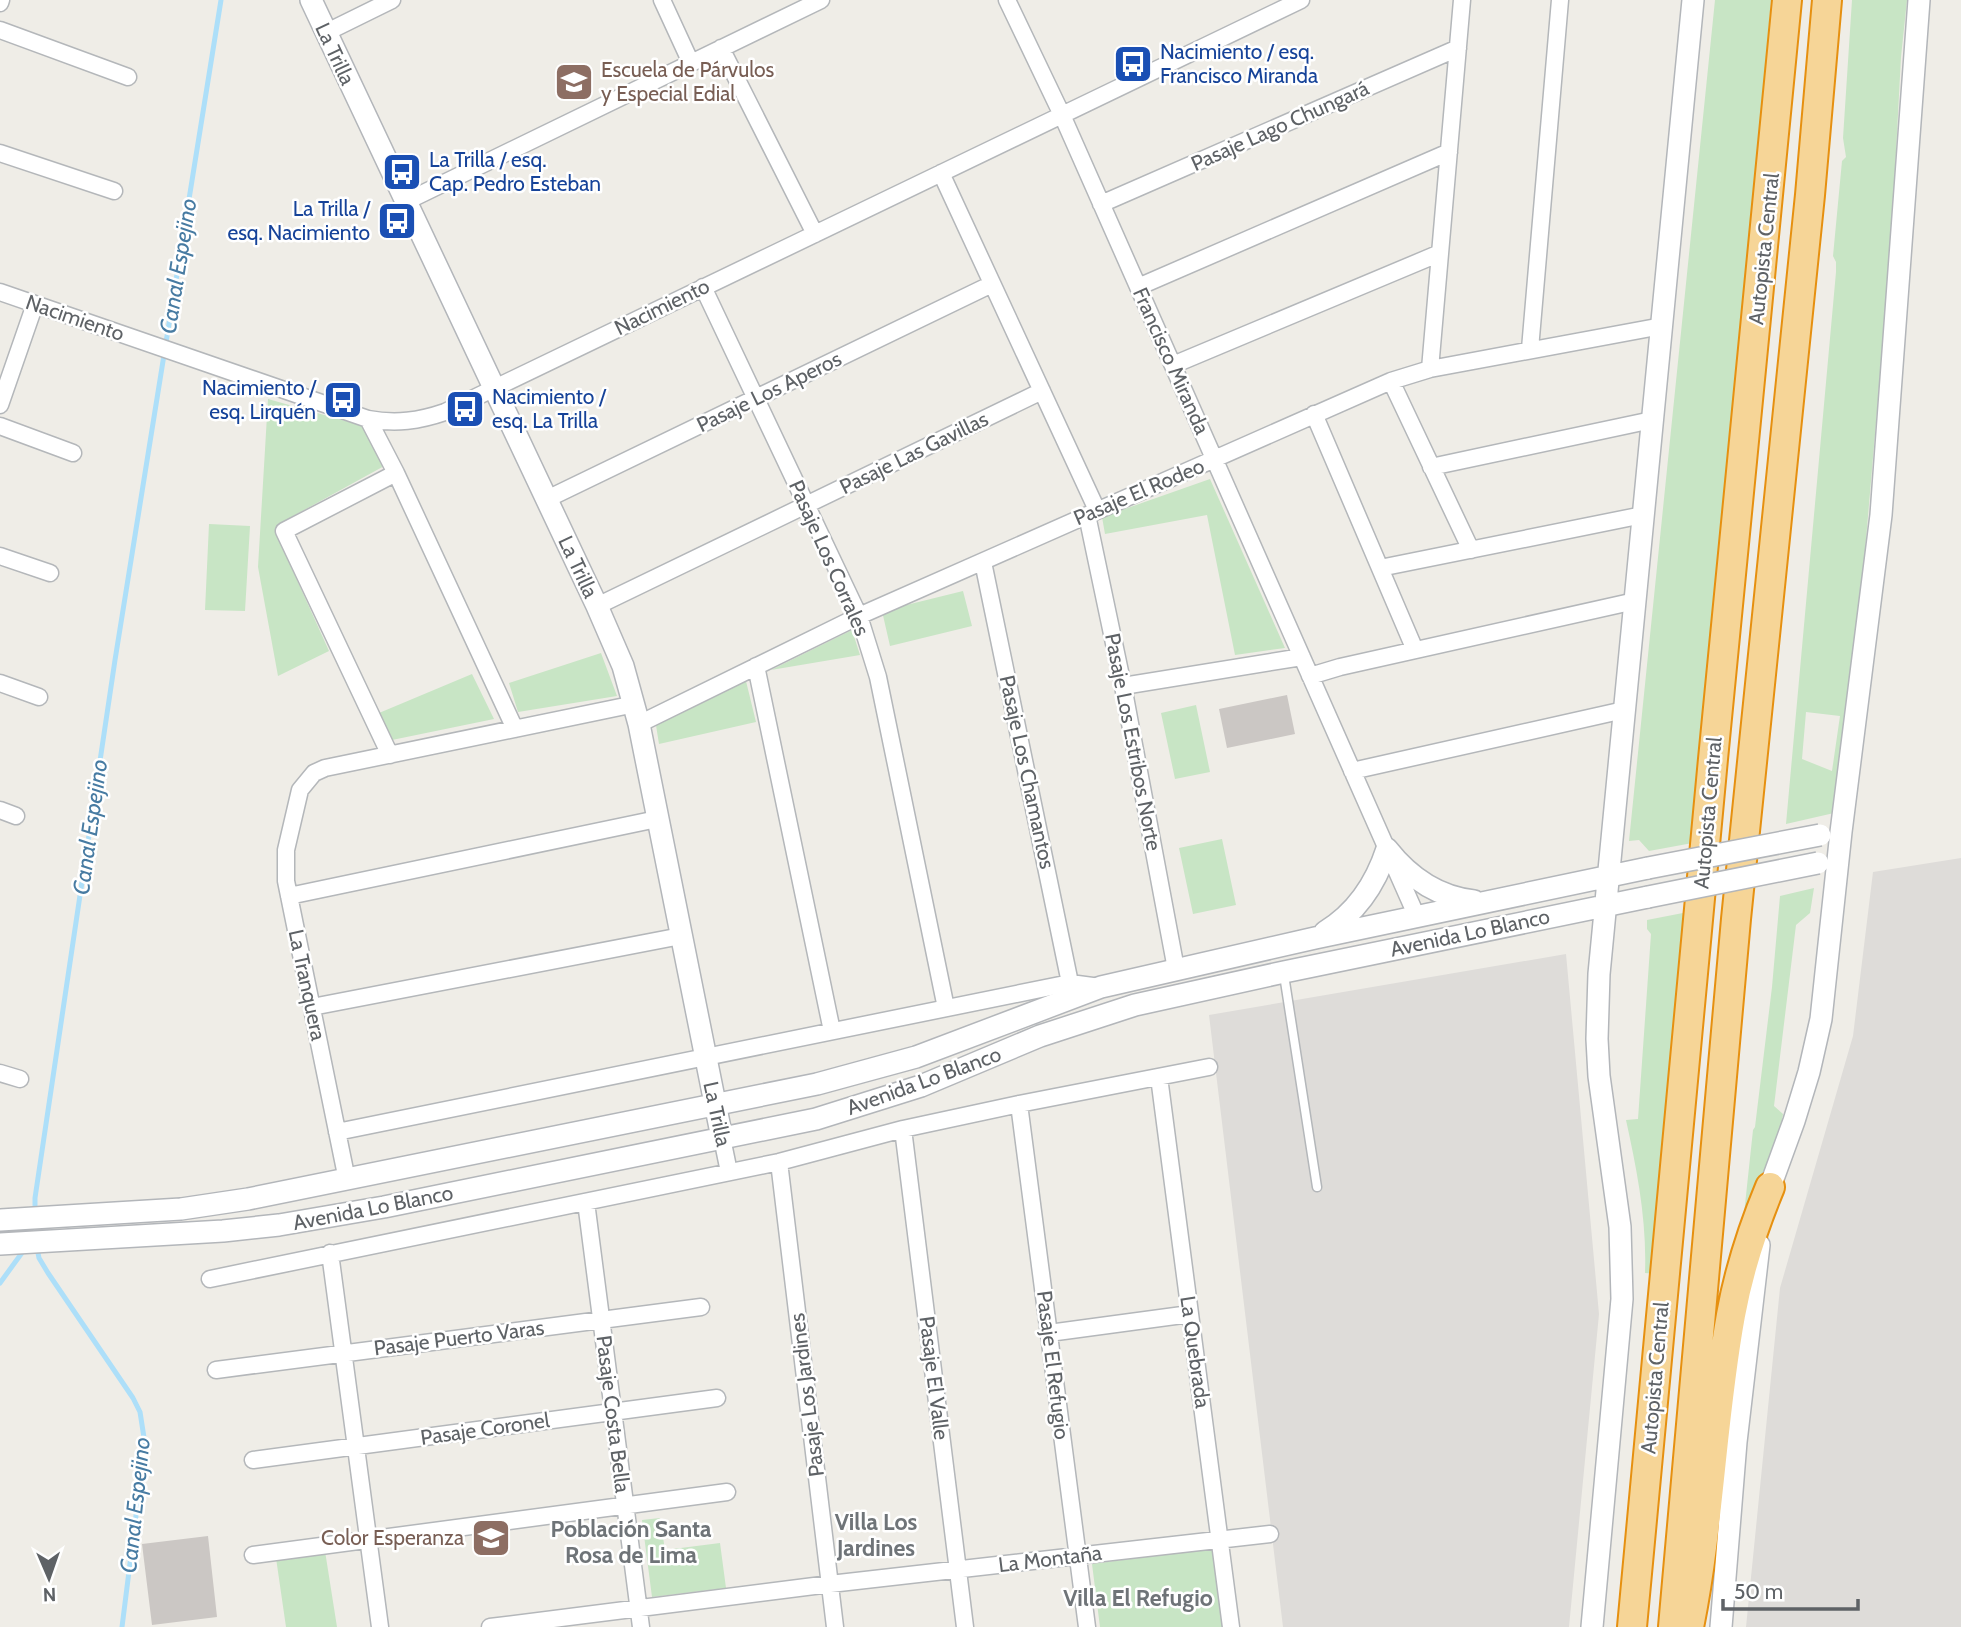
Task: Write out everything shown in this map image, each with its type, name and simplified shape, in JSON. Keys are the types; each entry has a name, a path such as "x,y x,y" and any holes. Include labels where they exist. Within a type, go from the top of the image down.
{"highway":[{"name":"Autopista Central","path":"1632,1627 1787,0"},
{"name":"Autopista Central","path":"1673,1627 1736,919 1810,195 1826,0"},
{"path":"1689,1627 1702,1549 1731,1313 1745,1254 1769,1187"}],"main road":[{"name":"La Trilla","path":"311,0 623,666 637,714 722,1138"},
{"path":"1592,1627 1622,1299 1620,1227 1603,1113 1597,1039 1604,905 1693,0"},
{"path":"1721,1627 1748,1334 1769,1187 1802,1097 1821,1019 1830,833 1881,515 1919,0"},
{"name":"Avenida Lo Blanco","path":"0,1220 216,1204 347,1180 817,1084 946,1046 1101,987 1417,916 1830,833"},
{"path":"1315,938 1344,918 1356,905 1376,878 1387,849 1406,871 1430,888 1455,898 1483,903"},
{"name":"Avenida Lo Blanco","path":"0,1244 223,1231 327,1218 816,1119 882,1100 960,1071 1048,1032 1100,1015 1190,992 1828,861"},
{"path":"1417,916 1426,929 1444,939"}],"street":[{"path":"325,33 392,0"},
{"path":"662,0 691,63"},
{"path":"405,202 821,0"},
{"name":"Francisco Miranda","path":"1007,0 1062,115 1417,916"},
{"name":"Nacimiento","path":"0,292 368,419 393,422 419,420 445,412 1301,0"},
{"path":"1430,369 1462,0"},
{"path":"1530,349 1560,0"},
{"path":"0,30 128,77"},
{"path":"721,48 815,234"},
{"name":"Pasaje Lago Chungará","path":"1101,204 1458,48"},
{"path":"1138,287 1449,152"},
{"path":"0,153 114,191"},
{"name":"Pasaje Los Estribos Norte","path":"941,173 1042,391 1092,513 1176,969"},
{"path":"1173,365 1440,253"},
{"name":"Pasaje Los Aperos","path":"547,499 992,284"},
{"name":"Pasaje Los Corrales","path":"703,287 859,616 878,677 946,1008"},
{"path":"0,405 35,304"},
{"name":"Pasaje El Rodeo","path":"300,790 310,777 325,768 515,729 637,714 756,666 859,616 1391,381 1430,369 1661,326"},
{"path":"1391,381 1471,550"},
{"name":"Pasaje Las Gavillas","path":"597,606 1042,391"},
{"path":"1314,414 1415,650"},
{"path":"368,419 396,472 515,729"},
{"path":"1431,467 1652,420"},
{"path":"0,426 73,453"},
{"path":"390,755 284,531 396,472"},
{"path":"1380,568 1643,515"},
{"path":"0,556 50,573"},
{"name":"Pasaje Los Chamantos","path":"983,562 1070,983"},
{"path":"1310,676 1635,601"},
{"path":"1124,686 1302,657"},
{"path":"756,666 832,1031"},
{"path":"0,683 39,697"},
{"path":"1352,771 1624,710"},
{"name":"La Tranquera","path":"300,790 285,864 289,896 347,1180"},
{"path":"289,896 657,819"},
{"path":"312,1007 681,936"},
{"name":"Avenida Lo Blanco","path":"337,1132 1070,983 1101,987"},
{"name":"Avenida Lo Blanco","path":"210,1279 779,1162 903,1129 1209,1067"},
{"path":"0,1073 19,1079"},
{"name":"La Quebrada","path":"1159,1077 1231,1627"},
{"name":"Pasaje El Refugio","path":"1019,1104 1087,1627"},
{"name":"Pasaje El Valle","path":"903,1129 965,1627"},
{"name":"La Trilla","path":"722,1138 729,1172"},
{"name":"Pasaje Los Jardines","path":"779,1162 835,1627"},
{"name":"Pasaje Costa Bella","path":"586,1202 641,1627"},
{"path":"330,1253 380,1627"},
{"name":"Pasaje Puerto Varas","path":"216,1370 701,1307"},
{"path":"1049,1333 1190,1314"},
{"name":"Pasaje Coronel","path":"253,1460 717,1398"},
{"path":"253,1555 727,1492"},
{"name":"La Montaña","path":"490,1627 830,1584 1270,1534"}],"lane":[{"path":"1284,972 1317,1187"}],"shaded area":[{"path":"1961,858 1961,1627 1746,1627 1780,1288 1853,1036 1873,872"},
{"path":"1566,954 1599,1314 1569,1627 1283,1627 1209,1015"}],"green space":[{"path":"1715,0 1771,0 1698,842 1649,851 1639,840 1629,841"},
{"path":"1852,0 1907,0 1901,57 1891,247 1861,598 1834,813 1786,824 1836,272 1833,256 1842,161 1846,157 1843,138","holes":["1806,712 1840,716 1832,771 1802,759"]},
{"path":"268,399 363,426 386,465 286,520 279,540 329,651 278,676 258,567"},
{"path":"1210,479 1285,648 1235,655 1207,515 1105,534 1102,517"},
{"path":"209,524 250,526 245,611 205,610"},
{"path":"963,591 972,626 890,646 882,611"},
{"path":"852,630 860,655 771,670"},
{"path":"601,653 617,696 518,712 509,683"},
{"path":"472,674 494,719 392,740 379,713"},
{"path":"745,677 756,722 659,744 655,719"},
{"path":"1196,705 1210,772 1175,779 1161,713"},
{"path":"1222,839 1236,905 1193,914 1179,848"},
{"path":"1814,888 1810,913 1796,925 1774,1106 1783,1114 1778,1150 1754,1221 1744,1214 1772,987 1780,896"},
{"path":"1688,912 1657,1274 1645,1273 1643,1215 1626,1120 1638,1119 1651,934 1647,929 1647,920"},
{"path":"660,1518 665,1550 720,1543 726,1588 652,1597 642,1520"},
{"path":"1214,1548 1224,1627 1100,1627 1092,1564"},
{"path":"325,1551 337,1627 286,1627 276,1558"}],"building":[{"path":"1287,695 1295,734 1227,748 1219,709"},
{"path":"208,1536 217,1617 152,1625 142,1544"}],"waterway":[{"name":"Canal Espejino","path":"35,1214 35,1198 115,660 221,0"},
{"name":"Canal Espejino","path":"37,1248 39,1258 48,1273 140,1412 145,1444 122,1627"},
{"path":"0,1283 24,1250"}],"place":[{"name":"Nacimiento / esq. Francisco Miranda","path":"1133,64"},
{"name":"Escuela de Párvulos y Especial Edial","path":"574,82"},
{"name":"La Trilla / esq. Cap. Pedro Esteban","path":"402,172"},
{"name":"La Trilla / esq. Nacimiento","path":"397,221"},
{"name":"Nacimiento / esq. Lirquén","path":"343,400"},
{"name":"Nacimiento / esq. La Trilla","path":"465,409"},
{"name":"Color Esperanza","path":"491,1538"}],"district":[{"name":"Villa Los Jardines","path":"876,1535"},
{"name":"Población Santa Rosa de Lima","path":"631,1542"},
{"name":"Villa El Refugio","path":"1138,1598"}]}
